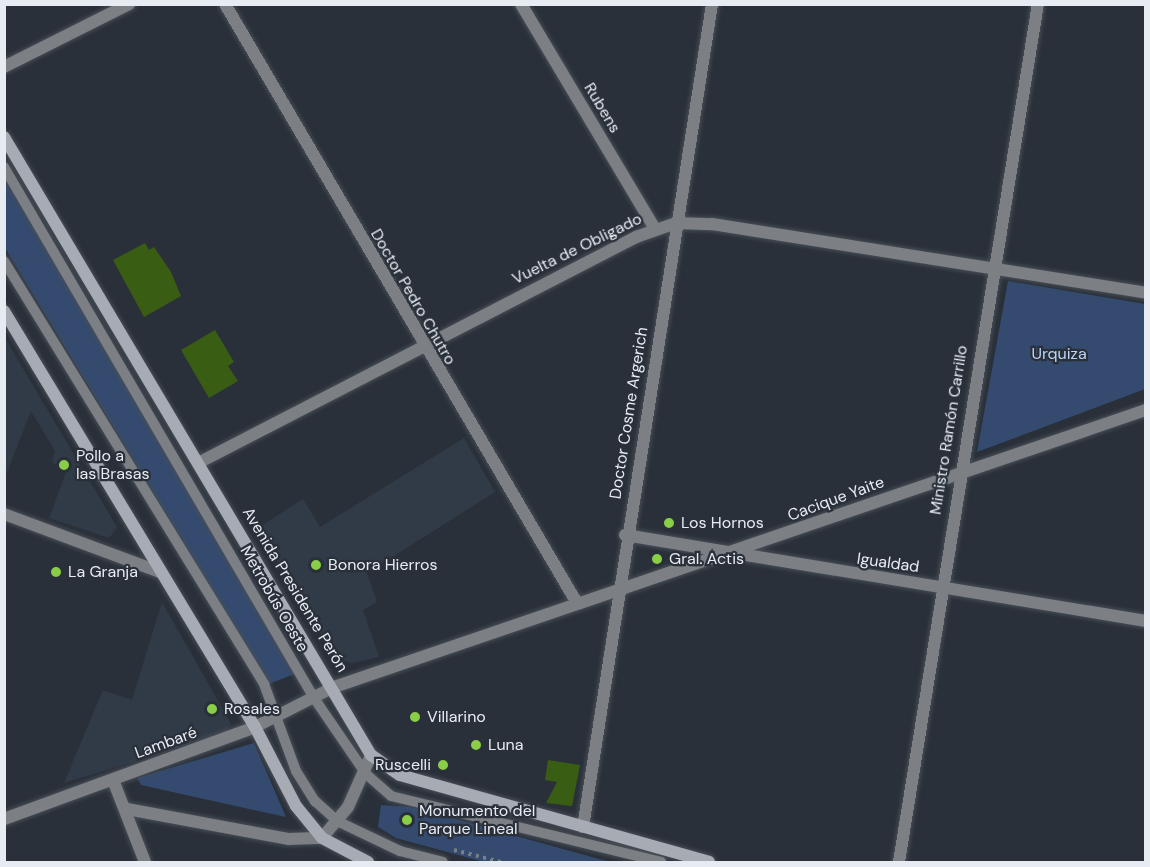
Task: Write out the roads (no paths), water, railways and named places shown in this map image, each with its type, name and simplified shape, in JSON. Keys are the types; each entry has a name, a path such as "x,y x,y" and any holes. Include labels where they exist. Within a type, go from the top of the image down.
{"main road":[{"name":"Avenida Presidente Perón","path":"4,137 334,687 371,755 400,775 710,862"},
{"path":"4,311 255,727 296,806 322,838 368,862"}],"street":[{"path":"4,67 129,4"},
{"name":"Doctor Pedro Chutro","path":"225,4 421,345 577,603"},
{"name":"Rubens","path":"521,4 655,229"},
{"name":"Doctor Cosme Argerich","path":"583,827 625,535 712,4"},
{"name":"Ministro Ramón Carrillo","path":"899,862 992,267 1038,4"},
{"name":"Vuelta de Obligado","path":"200,462 421,345 655,229 676,223 712,224 1146,293"},
{"name":"Cacique Yaite","path":"334,687 577,603 729,556 959,472 1146,410"},
{"path":"4,514 160,572"},
{"name":"Igualdad","path":"625,535 729,556 1146,621"},
{"name":"Lambaré","path":"4,819 255,727 334,687"},
{"path":"127,809 289,839 322,838 337,821 366,774 371,755"},
{"path":"113,780 127,809 145,862"}],"lane":[{"name":"Metrobús Oeste","path":"4,167 314,698 366,774 391,796 661,862"},
{"path":"4,261 264,684 274,717 296,771 315,801 337,821 400,851 443,862"}],"place":[{"name":"Pollo a las Brasas","path":"64,465"},
{"name":"Los Hornos","path":"669,523"},
{"name":"Gral. Actis","path":"657,559"},
{"name":"Bonora Hierros","path":"316,565"},
{"name":"La Granja","path":"56,572"},
{"name":"Rosales","path":"212,709"},
{"name":"Villarino","path":"415,717"},
{"name":"Luna","path":"476,745"},
{"name":"Ruscelli","path":"443,765"},
{"name":"Monumento del Parque Lineal","path":"407,820"}],"park label":[{"name":"Urquiza","path":"1059,354"}]}
